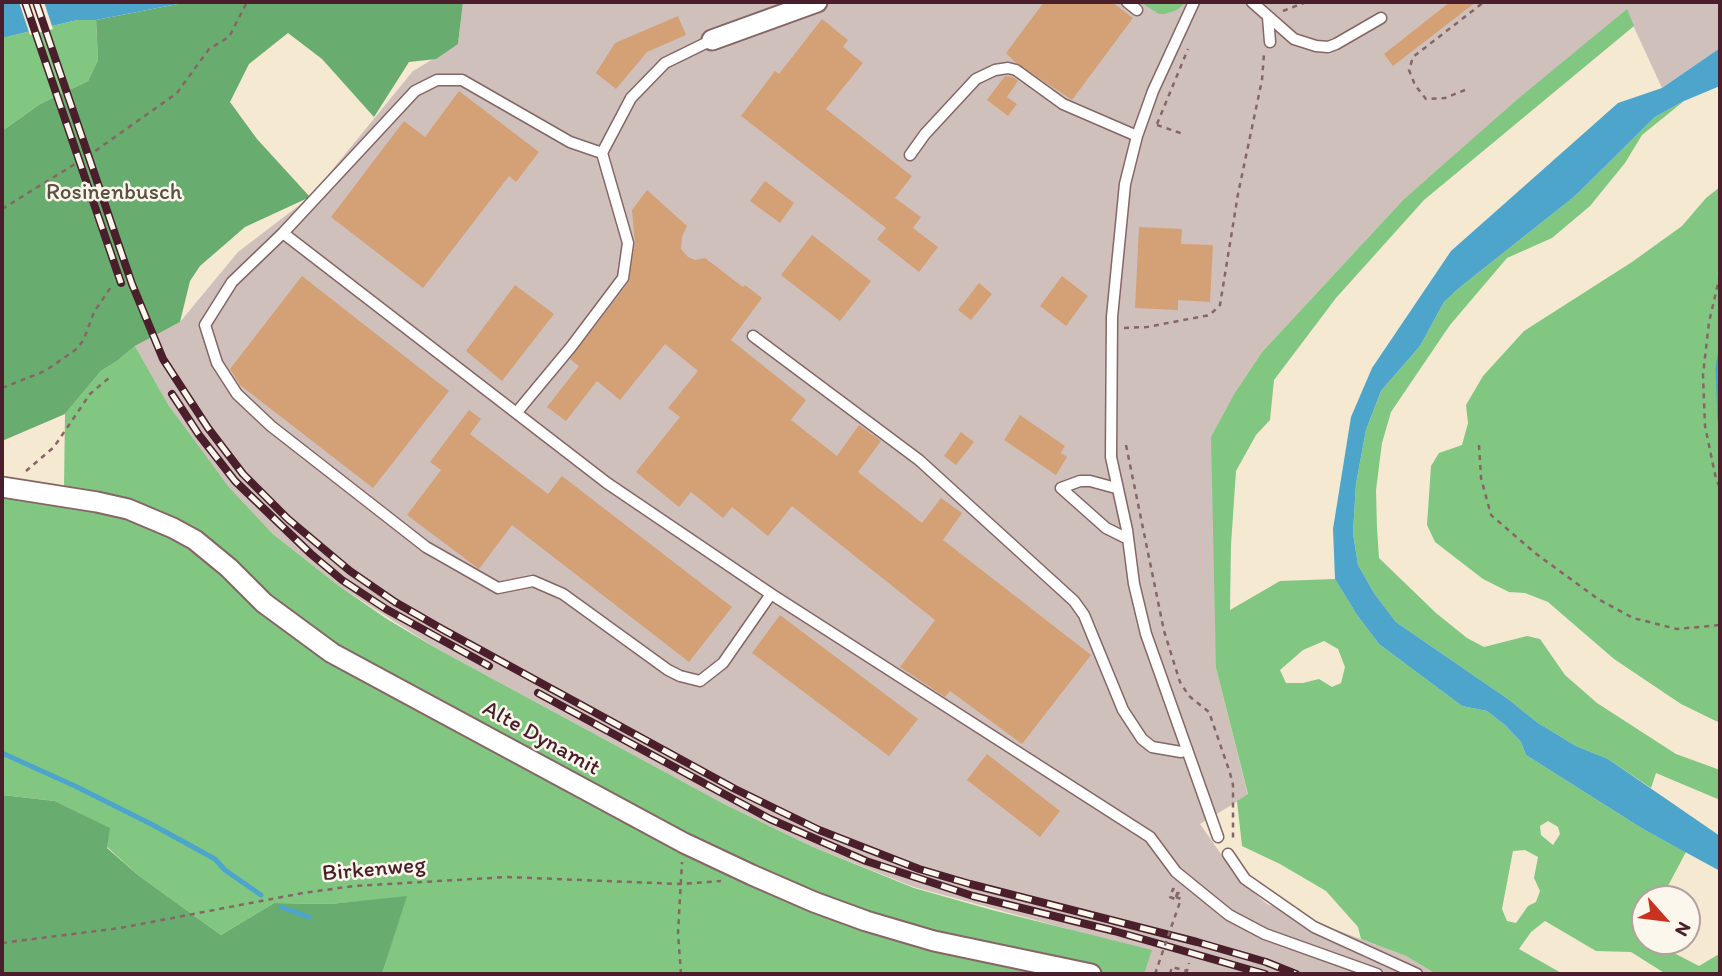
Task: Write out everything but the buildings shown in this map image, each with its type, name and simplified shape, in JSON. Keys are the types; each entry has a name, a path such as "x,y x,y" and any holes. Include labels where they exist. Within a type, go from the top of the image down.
{"street":[{"path":"712,40 817,2"},
{"name":"Alte Dynamit","path":"5,487 128,509 173,528 195,540 229,568 264,603 332,653 684,843 814,902 934,941 1091,974"}],"lane":[{"path":"1127,2 1137,10"},
{"path":"1194,2 1153,91 1137,136 1125,184 1112,317 1111,457 1116,488 1122,503 1133,583 1146,634 1218,837"},
{"path":"1252,2 1294,39 1328,47 1381,18"},
{"path":"1268,17 1270,42"},
{"path":"517,412 623,278 628,243 602,153 631,99 665,62 712,40"},
{"path":"910,155 925,134 976,79 995,70 1008,68 1016,70 1063,104 1137,136"},
{"path":"602,153 570,142 462,80 437,80 415,91 284,233 232,282 205,325 217,363 237,394 271,426 426,547 498,588 533,582 563,594 680,676 700,681 723,663 771,594"},
{"path":"284,233 607,483 771,594 1150,837 1175,872 1229,915 1265,934 1377,974"},
{"path":"753,336 919,460 1074,601 1084,615 1123,710 1142,739 1152,747 1181,752 1187,749"},
{"path":"1116,488 1090,481 1080,481 1061,488 1106,528 1128,539"},
{"path":"1228,855 1245,879 1314,928 1417,974"}],"path":[{"path":"2,209 91,153 177,93 209,49 229,37 247,2"},
{"path":"1268,17 1306,2"},
{"path":"1465,89 1445,99 1426,99 1415,85 1409,70 1413,57 1484,2"},
{"path":"1153,135 1193,38"},
{"path":"1123,336 1124,328 1147,327 1210,315 1220,305 1238,194 1262,80 1265,46 1270,42"},
{"path":"1157,125 1183,134"},
{"path":"1720,275 1709,322 1703,375 1705,426 1720,488"},
{"path":"2,388 45,371 78,348 84,340 94,312 111,287"},
{"path":"5,487 54,447 90,394 110,377"},
{"path":"1126,444 1164,631 1180,682 1189,696 1209,712 1233,785 1233,842 1228,855"},
{"path":"1479,445 1481,478 1491,514 1535,552 1598,599 1633,618 1677,629 1720,625"},
{"path":"681,974 678,933 684,843"},
{"name":"Birkenweg","path":"2,943 120,928 303,892 354,886 507,877 680,884 729,880 752,874"},
{"path":"1155,974 1181,899 1176,897 1178,891 1175,899 1170,897 1173,889"},
{"path":"1170,974 1172,967 1187,971 1189,963"}],"shaded area":[{"path":"463,2 1720,2 1720,48 1662,88 1626,10 1403,200 1262,352 1236,391 1216,668 1248,795 1200,824 1230,867 1248,888 1267,904 1406,956 1436,974 1143,974 1068,929 914,887 813,847 726,805 434,647 339,586 273,534 228,486 191,439 135,346 180,322 238,252 310,197 413,71 458,44"}],"green space":[{"name":"Rosinenbusch","path":"188,2 463,2 458,44 436,59 409,62 374,117 322,59 288,33 249,64 230,102 257,139 310,197 245,227 200,266 190,281 180,322 135,346 101,371 65,414 2,441 2,131 40,104 88,81 98,60 96,20"},
{"path":"1140,2 1186,2 1177,10 1159,14"},
{"path":"1627,9 1634,26 1424,200 1336,298 1274,380 1270,420 1256,435 1236,471 1231,545 1230,610 1280,581 1335,579 1379,644 1462,706 1487,711 1521,742 1526,755 1643,829 1686,852 1668,885 1631,885 1631,952 1596,951 1545,921 1531,932 1519,949 1563,974 1436,974 1406,956 1361,939 1358,927 1326,891 1242,846 1237,801 1248,794 1216,668 1211,437 1236,391 1262,352 1403,200 1519,98","holes":["1324,641 1338,649 1345,667 1341,683 1332,687 1319,679 1286,683 1280,670 1303,650","1548,821 1558,827 1560,834 1553,845 1541,835 1540,826","1525,850 1538,857 1534,878 1540,891 1536,902 1528,906 1516,923 1507,921 1502,909 1513,851"]},
{"path":"77,20 96,20 98,60 88,81 40,104 2,131 2,38"},
{"path":"1684,101 1642,135 1625,163 1590,206 1552,238 1507,258 1450,325 1391,412 1382,443 1376,490 1377,528 1379,558 1436,613 1467,638 1484,647 1527,636 1540,639 1565,675 1597,703 1676,754 1720,770 1720,800 1656,773 1651,788 1608,759 1576,746 1538,723 1508,699 1396,622 1374,593 1358,565 1353,533 1356,484 1366,430 1381,391 1420,346 1444,302 1575,196 1655,117"},
{"path":"1720,187 1720,723 1681,704 1614,659 1548,602 1525,593 1509,592 1483,579 1435,542 1427,525 1431,466 1439,453 1462,445 1468,423 1466,405 1483,376 1524,331 1632,262 1682,226 1706,198"},
{"path":"135,346 169,406 228,486 273,534 339,586 387,619 726,805 813,847 914,888 1152,950 1144,974 382,974 406,897 330,904 274,903 221,935 138,875 107,847 109,828 55,801 2,795 2,481 64,488 65,414 101,371"},
{"path":"2,795 55,801 110,828 107,848 138,875 221,935 274,903 330,904 407,896 382,974 2,974"},
{"path":"1720,948 1720,974 1666,974 1636,955 1678,955 1699,966 1719,954"}],"water":[{"path":"2,2 188,2 96,20 77,20 2,38"},
{"path":"1720,48 1720,86 1655,117 1575,196 1444,302 1420,346 1381,391 1366,430 1356,484 1353,533 1358,565 1374,593 1396,622 1508,699 1538,723 1576,746 1608,759 1720,836 1720,871 1643,829 1526,755 1521,742 1487,711 1462,706 1379,644 1335,579 1333,529 1351,417 1372,368 1451,251 1618,103 1662,88"}],"pier":[{"path":"19,2 44,2 53,29 30,35"}],"waterway":[{"path":"1720,355 1720,422"},
{"path":"2,753 153,825 215,859 225,870 261,895"},
{"path":"281,907 309,917"}],"railway":[{"path":"25,2 121,283"},
{"path":"36,2 132,284 163,359 208,428 243,474 288,519 350,571 395,602 442,629 735,789 819,830 919,869 1197,942 1266,962 1296,974"},
{"path":"172,394 199,435 235,481 311,554 342,580 386,609 489,666"},
{"path":"538,693 770,819 866,861 973,896 1114,931 1265,974"}]}
